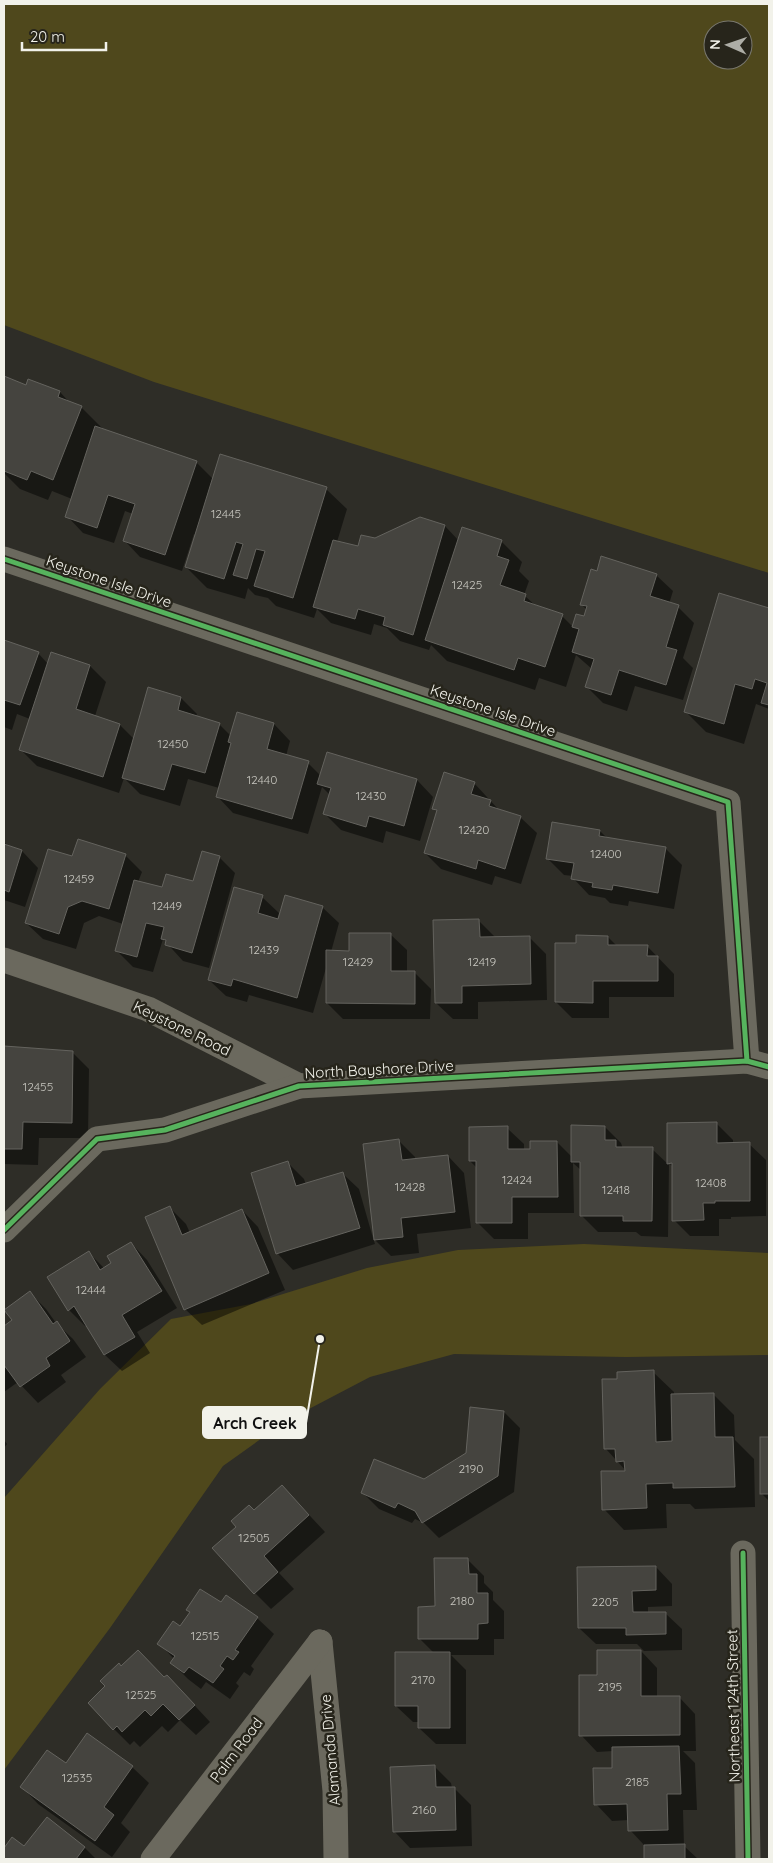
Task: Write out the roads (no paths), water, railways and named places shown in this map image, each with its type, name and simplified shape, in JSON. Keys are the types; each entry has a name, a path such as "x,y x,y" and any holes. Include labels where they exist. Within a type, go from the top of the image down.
{"street":[{"name":"Keystone Isle Drive","path":"4,559 728,802 758,1064"},
{"name":"Keystone Road","path":"4,960 148,1008 299,1086"},
{"name":"North Bayshore Drive","path":"4,1230 96,1139 165,1130 299,1086 758,1064"},
{"name":"Northeast 124th Street","path":"743,1553 748,1859"},
{"name":"Palm Road","path":"153,1859 320,1642"},
{"name":"Alamanda Drive","path":"320,1642 335,1791 336,1859"}],"place":[{"name":"Arch Creek","path":"320,1339"}]}
